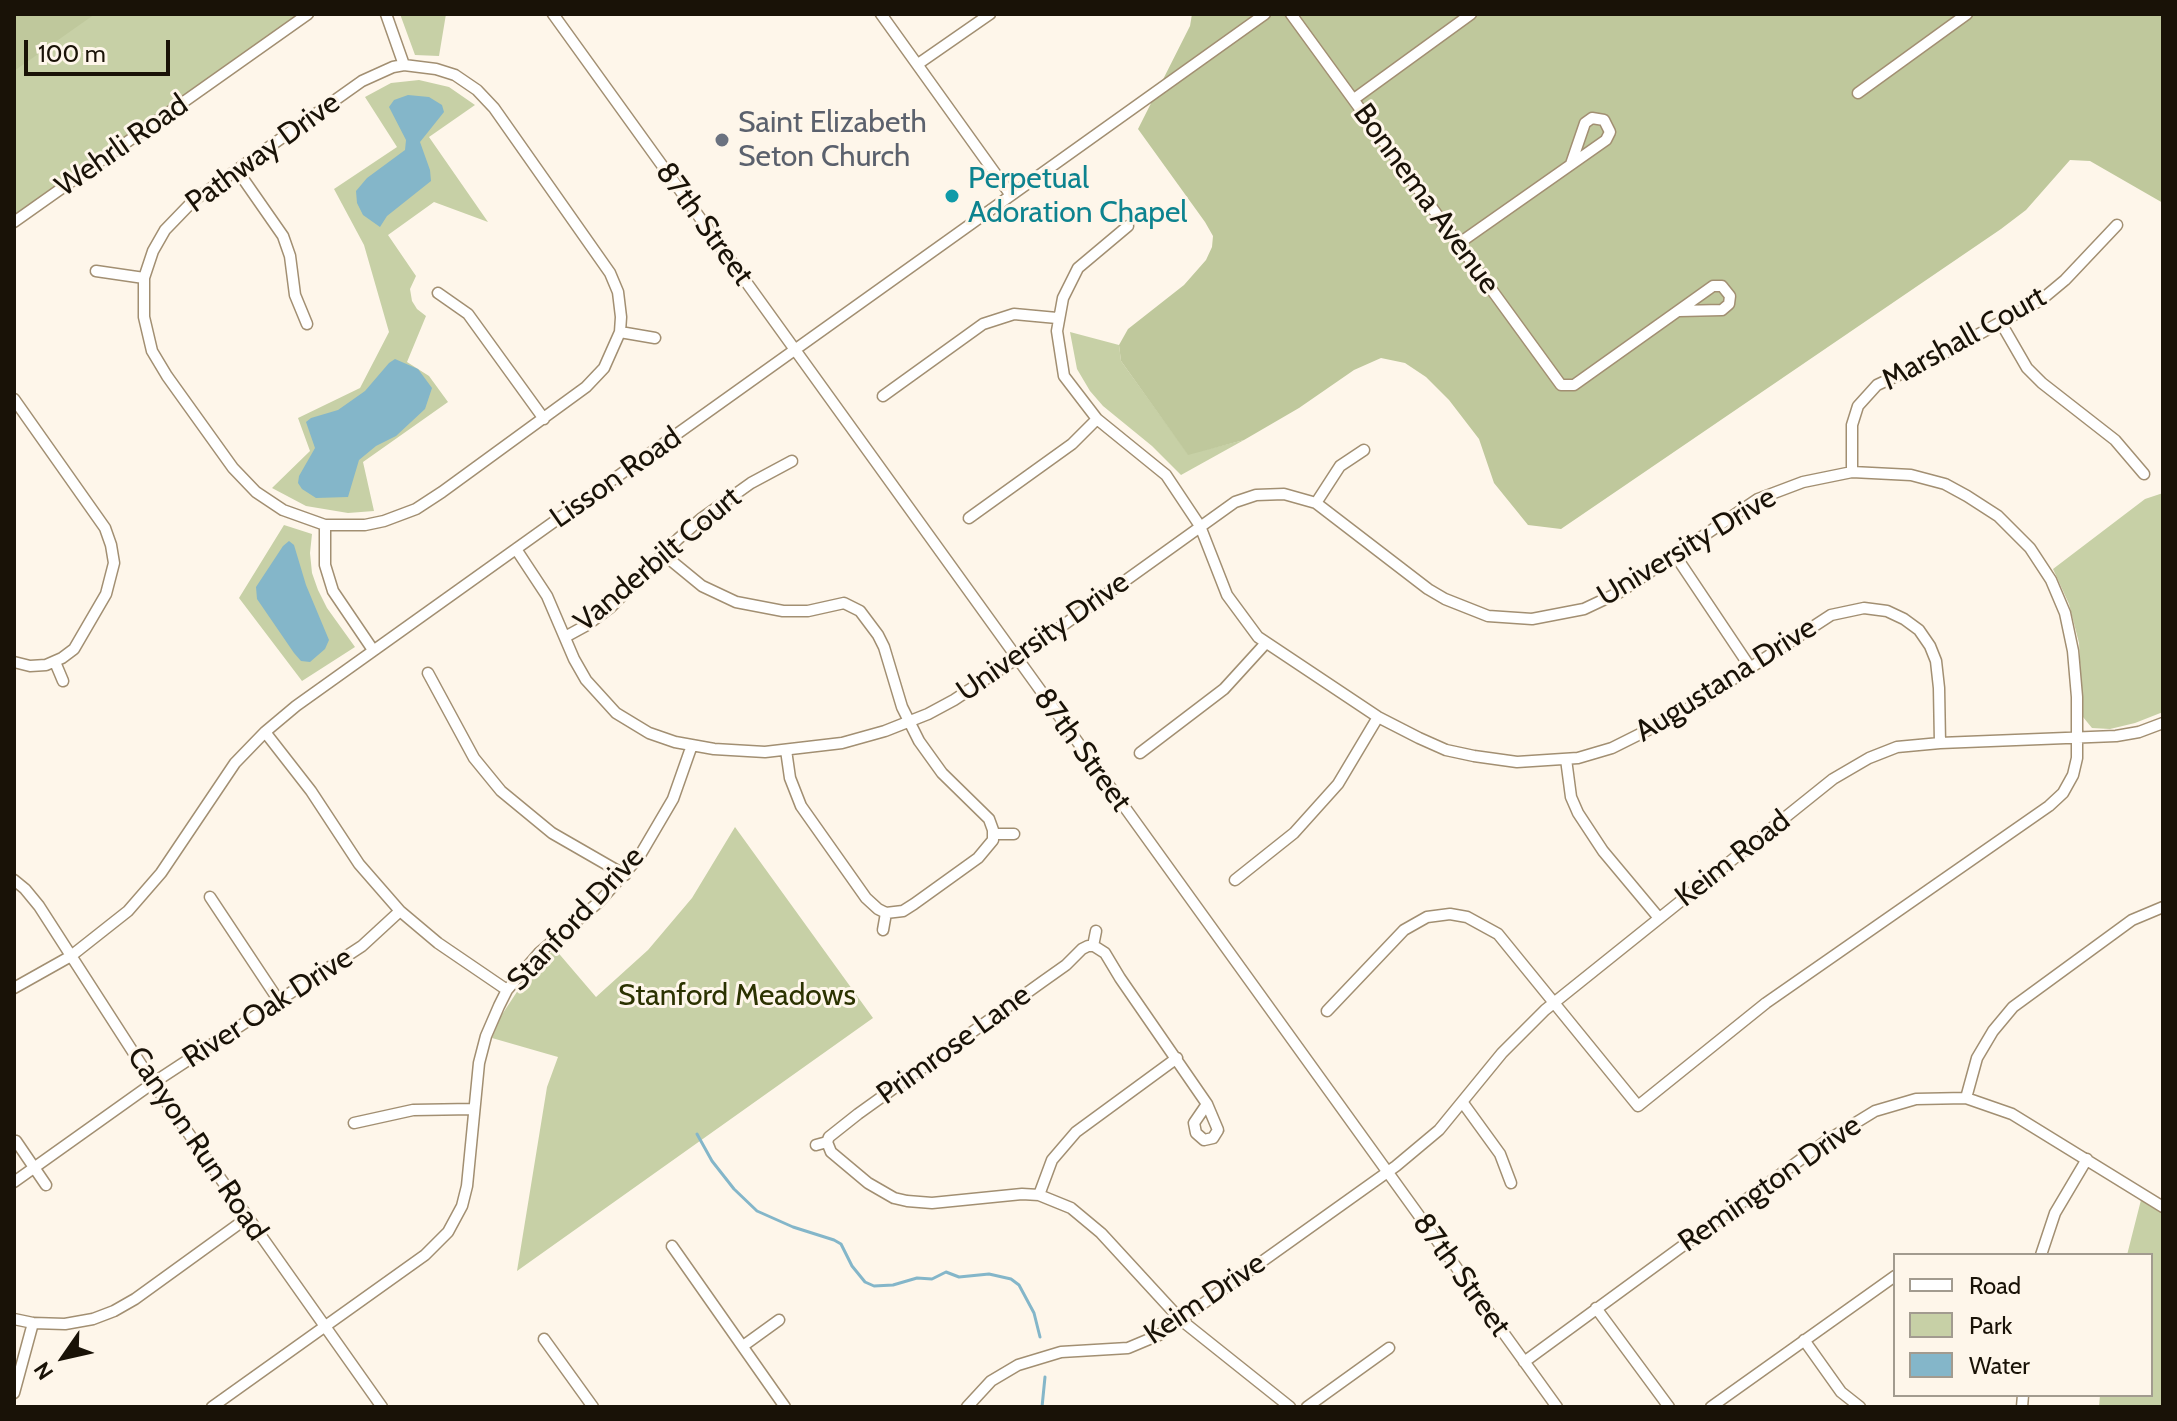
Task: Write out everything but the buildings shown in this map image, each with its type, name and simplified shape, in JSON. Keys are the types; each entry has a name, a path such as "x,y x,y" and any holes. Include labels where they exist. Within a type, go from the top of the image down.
{"street":[{"name":"Wehrli Road","path":"14,222 308,14"},
{"path":"386,14 404,65 455,75 477,90 494,108 610,273 618,292 620,332 655,338"},
{"name":"87th Street","path":"553,14 1557,1407"},
{"path":"881,14 1010,194"},
{"path":"918,64 990,14"},
{"name":"Lisson Road","path":"14,988 94,940 142,897 174,856 220,782 265,732 373,650 1265,14"},
{"name":"Bonnema Avenue","path":"1291,14 1561,385 1574,385 1679,311"},
{"path":"1354,99 1471,14"},
{"path":"1858,93 1967,14"},
{"name":"Pathway Drive","path":"404,65 362,81 193,201 174,219 153,251 144,278 144,317 152,351 233,468 256,492 283,510 325,525 365,525 394,518 416,509 544,419 598,375 609,359 620,332"},
{"path":"1458,244 1606,140 1610,132 1604,120 1592,118 1585,123 1571,164"},
{"path":"237,170 283,236 290,256 295,295 307,324"},
{"name":"Marshall Court","path":"1852,472 1852,425 1858,406 1877,385 2041,300 2065,280 2117,225"},
{"path":"883,396 983,324 1014,314 1057,318 1078,268 1128,226"},
{"path":"96,271 144,278"},
{"path":"438,293 468,314 544,419"},
{"name":"Augustana Drive","path":"1057,318 1058,348 1064,376 1097,419 1166,475 1200,526 1227,595 1265,644 1378,717 1433,744 1474,756 1517,762 1566,759 1612,748 1678,715 1831,615 1864,608 1887,611 1904,619 1919,630 1933,653 1939,688 1940,743"},
{"path":"2001,323 2027,368 2115,440 2144,474"},
{"path":"14,399 105,528 114,563 106,594 79,642 69,653 55,662 36,666 14,662"},
{"path":"969,518 1072,444 1097,419"},
{"path":"1316,503 1340,466 1364,450"},
{"name":"Vanderbilt Court","path":"565,637 611,607 702,518 792,461"},
{"name":"University Drive","path":"516,549 547,596 586,680 616,713 649,733 692,745 740,751 786,750 842,743 909,721 954,700 1235,502 1256,495 1284,494 1316,503 1428,589 1488,616 1532,619 1584,609 1620,592 1744,508 1768,494 1803,482 1852,472 1911,475 1945,484 1998,516 2030,548 2051,580 2065,613 2073,651 2077,738 2073,775 2063,793 2049,806 1766,1003 1638,1106 1555,1002"},
{"path":"325,525 325,565 333,591 373,650"},
{"path":"663,554 702,586 757,608 797,611 844,603 856,607 878,635 909,721 942,773 989,819 994,834 990,845 978,858 903,911 886,913 866,898 801,806 790,778 786,750"},
{"path":"1675,555 1750,667"},
{"path":"1140,753 1216,697 1265,644"},
{"path":"55,662 63,681"},
{"path":"428,673 465,743 501,791 552,833 625,875"},
{"path":"1235,880 1294,833 1338,784 1378,717"},
{"name":"Keim Road","path":"1387,1172 1421,1147 1463,1103 1509,1045 1555,1002 1833,779 1869,758 1897,747 2077,738 2139,732 2163,723"},
{"path":"265,732 311,791 359,864 400,911 457,957 507,990"},
{"name":"Stanford Drive","path":"212,1407 425,1255 448,1232 462,1206 467,1186 482,1048 507,990 539,953 600,901 625,875 657,830 673,799 692,745"},
{"path":"1566,759 1571,797 1578,813 1603,851 1659,918"},
{"path":"994,834 1014,834"},
{"name":"Canyon Run Road","path":"14,880 39,906 153,1083 382,1407"},
{"path":"210,897 279,1001"},
{"path":"1966,1098 1977,1058 1993,1031 2013,1007 2132,920 2163,907"},
{"name":"River Oak Drive","path":"14,1182 153,1083 362,946 400,911"},
{"path":"883,930 886,913"},
{"path":"1327,1011 1404,930 1427,917 1450,914 1476,920 1498,934 1555,1002"},
{"path":"1096,931 1093,946 1105,953 1207,1104"},
{"name":"Primrose Lane","path":"1039,1195 1006,1194 932,1203 907,1201 876,1189 822,1144 1066,965 1082,949 1093,946"},
{"path":"1177,1058 1076,1132 1052,1160 1039,1195 1083,1216 1181,1320 1290,1407"},
{"name":"Remington Drive","path":"1524,1362 1826,1141 1875,1111 1916,1099 1966,1098 2012,1114 2163,1207"},
{"path":"1463,1103 1500,1154 1511,1183"},
{"path":"354,1123 413,1110 473,1109"},
{"path":"16,1141 46,1185"},
{"path":"2042,1253 2055,1213 2087,1159"},
{"name":"Keim Drive","path":"967,1407 991,1381 1018,1365 1061,1352 1128,1348 1159,1335 1387,1172"},
{"path":"14,1319 33,1323 81,1322 114,1311 247,1218"},
{"path":"672,1246 785,1407"},
{"path":"1711,1407 1893,1277"},
{"path":"1596,1308 1669,1407"},
{"path":"743,1346 779,1320"},
{"path":"14,1393 33,1323"},
{"path":"544,1339 593,1407"},
{"path":"1804,1340 1841,1392 1860,1407"},
{"path":"1307,1407 1389,1348"}],"green space":[{"path":"14,14 308,14 14,222"},
{"path":"14,14 95,14 14,71"},
{"path":"400,14 446,14 439,56 415,55"},
{"path":"1192,14 2163,14 2163,203 2090,161 2070,160 2026,210 2001,229 1561,529 1528,525 1494,483 1479,439 1449,400 1426,377 1405,363 1381,358 1354,370 1299,408 1244,440 1188,455 1121,361 1119,345 1128,329 1184,285 1206,260 1212,247 1213,236 1205,222 1138,129 1190,26"},
{"path":"419,80 449,87 475,105 429,137 488,222 434,202 388,235 416,276 410,289 412,301 426,316 407,362 429,376 448,402 363,462 374,511 348,513 306,506 272,488 310,451 298,418 360,388 389,332 364,245 334,189 397,147 365,97 391,83"},
{"path":"1070,332 1119,345 1121,361 1188,454 1244,440 1181,475 1090,391 1077,369"},
{"path":"2163,493 2163,712 2110,729 2092,728 2083,717 2079,643 2069,604 2053,569 2145,499"},
{"path":"284,525 312,534 312,573 318,590 355,647 302,681 239,598"},
{"name":"Stanford Meadows","path":"735,827 873,1018 517,1271 547,1087 558,1057 492,1038 501,1016 532,969 555,949 596,997 648,950 692,898"},
{"path":"2141,1200 2163,1214 2163,1407 2099,1407 2100,1397 2153,1397 2153,1253 2128,1253"}],"water":[{"path":"408,95 429,97 442,105 444,112 420,142 431,181 387,216 380,227 363,215 356,191 367,178 405,150 406,140 389,107 394,100"},
{"path":"395,359 418,369 432,388 425,409 396,436 376,446 359,460 348,497 316,498 298,483 315,448 306,422 338,410 365,391"},
{"path":"289,541 294,545 306,585 329,640 325,649 310,662 301,661 294,653 257,599 256,587"}],"waterway":[{"path":"697,1134 712,1161 757,1211 841,1244 852,1266 865,1282 874,1286 893,1285 917,1278 932,1279 946,1272 959,1277 989,1274 1011,1279 1019,1285 1034,1313 1040,1337"},
{"path":"1042,1407 1045,1377"}],"place":[{"name":"Saint Elizabeth Seton Church","path":"722,140"},
{"name":"Perpetual Adoration Chapel","path":"952,196"}]}
